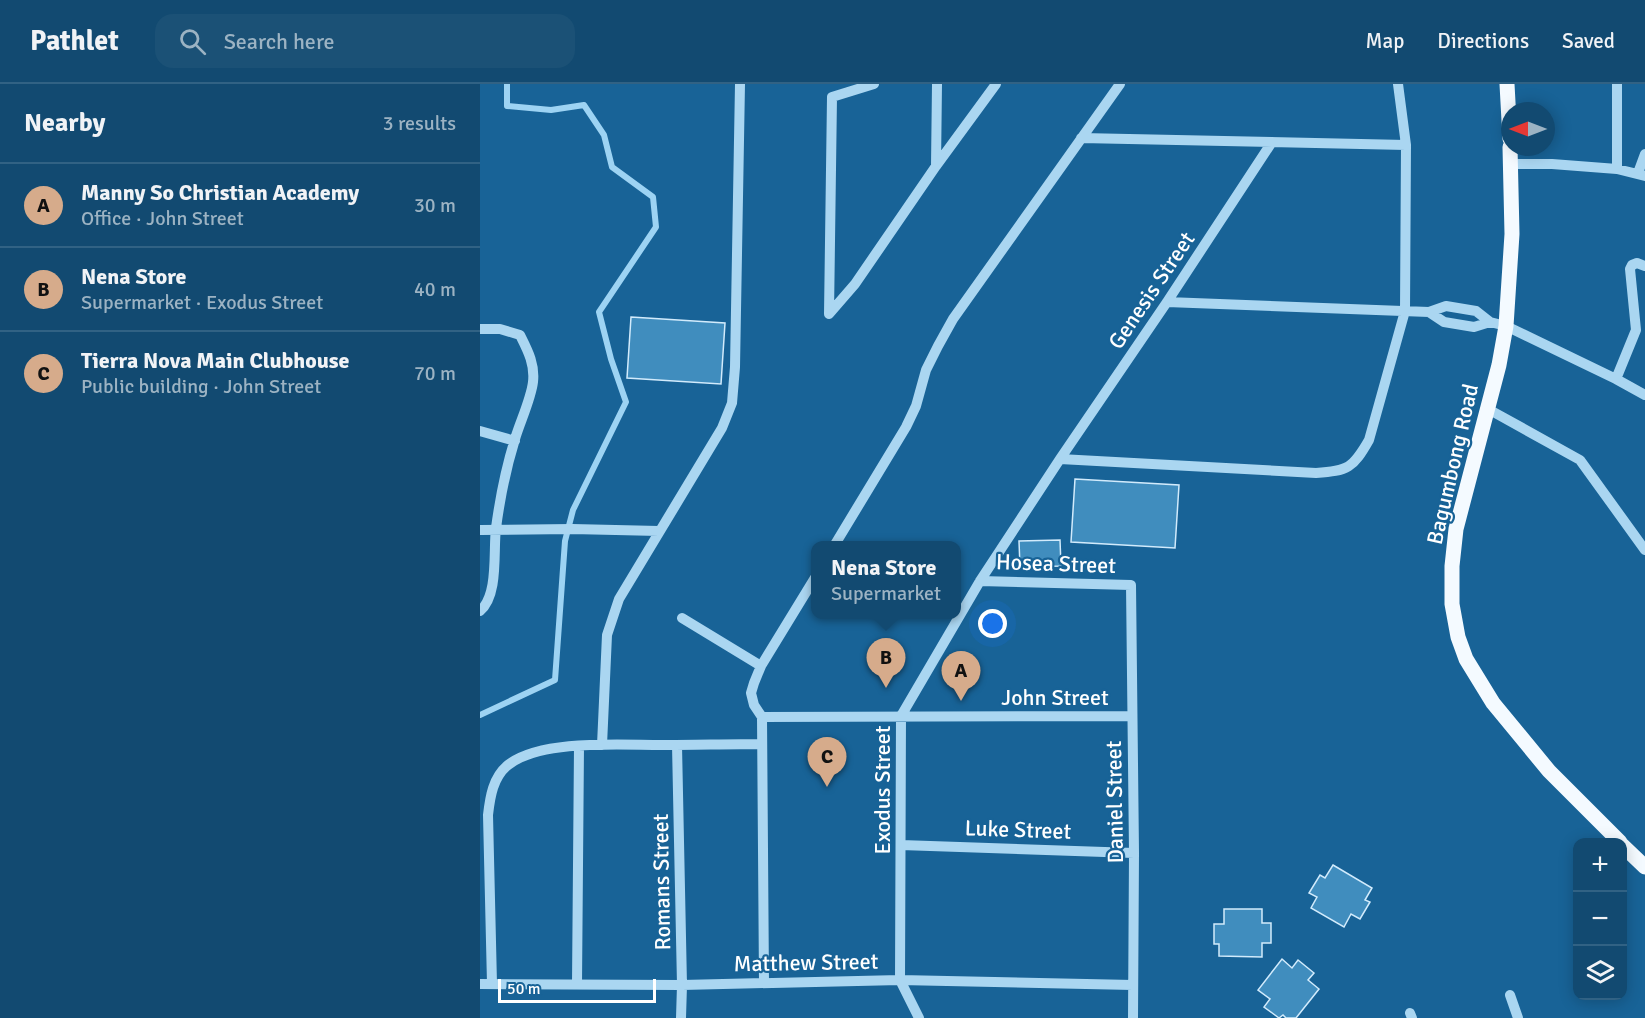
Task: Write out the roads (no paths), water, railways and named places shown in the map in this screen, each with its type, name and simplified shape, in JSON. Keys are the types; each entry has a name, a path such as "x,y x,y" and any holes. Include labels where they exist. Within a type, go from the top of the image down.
{"main road":[{"path":"1507,84 1508,102"},
{"name":"Bagumbong Road","path":"1511,156 1512,234 1506,326 1499,365 1456,529 1452,566 1452,604 1458,637 1466,659 1492,703 1549,771 1615,838"},
{"name":"Bagumbong Road","path":"1627,850 1645,867"}],"street":[{"path":"602,745 607,635 619,599 722,428 732,403 735,367 740,84"},
{"path":"874,84 832,97 829,314 855,284 996,84"},
{"path":"936,166 937,84"},
{"path":"837,541 906,427 916,406 926,370 953,319 1120,84"},
{"path":"1060,459 1316,473 1342,470 1352,465 1369,440 1405,311 1406,145 1398,84"},
{"path":"1617,84 1617,169"},
{"path":"1081,138 1406,145"},
{"name":"Genesis Street","path":"1060,459 1272,142"},
{"path":"1511,164 1552,164 1617,169 1642,174 1645,154"},
{"path":"1616,379 1640,332 1630,269 1637,263 1645,266"},
{"path":"1167,302 1429,312 1446,306 1476,311 1490,322 1506,326 1645,395"},
{"path":"1429,312 1444,322 1474,327 1490,322"},
{"path":"480,329 500,329 520,335 533,362 533,384 514,441 502,494 496,530 493,585 480,611"},
{"path":"1488,409 1580,459 1645,550"},
{"path":"480,431 514,441"},
{"name":"Exodus Street","path":"961,613 1060,459"},
{"path":"480,530 658,531"},
{"name":"Hosea Street","path":"980,580 1131,585"},
{"path":"764,983 762,717 754,705 752,693 760,666 811,584"},
{"name":"Daniel Street","path":"1131,585 1133,1018"},
{"path":"682,618 760,666"},
{"name":"Exodus Street","path":"920,1018 900,980 901,716 957,619"},
{"name":"John Street","path":"762,717 1132,716"},
{"path":"486,984 488,814 490,795 497,777 508,765 524,756 579,746 762,744"},
{"name":"Romans Street","path":"677,745 681,1018"},
{"path":"578,985 579,746"},
{"name":"Luke Street","path":"901,845 1134,853"},
{"name":"Matthew Street","path":"486,984 682,984 900,980 1133,984"},
{"path":"1510,995 1518,1018"}],"waterway":[{"path":"480,715 555,680 565,541 573,510 626,402 611,359 599,312 656,227 653,197 612,167 604,135 584,105 551,110 507,106 507,84"}],"place":[{"name":"Nena Store","path":"886,688"},
{"name":"Manny So Christian Academy","path":"961,701"},
{"name":"Tierra Nova Main Clubhouse","path":"827,787"}]}
